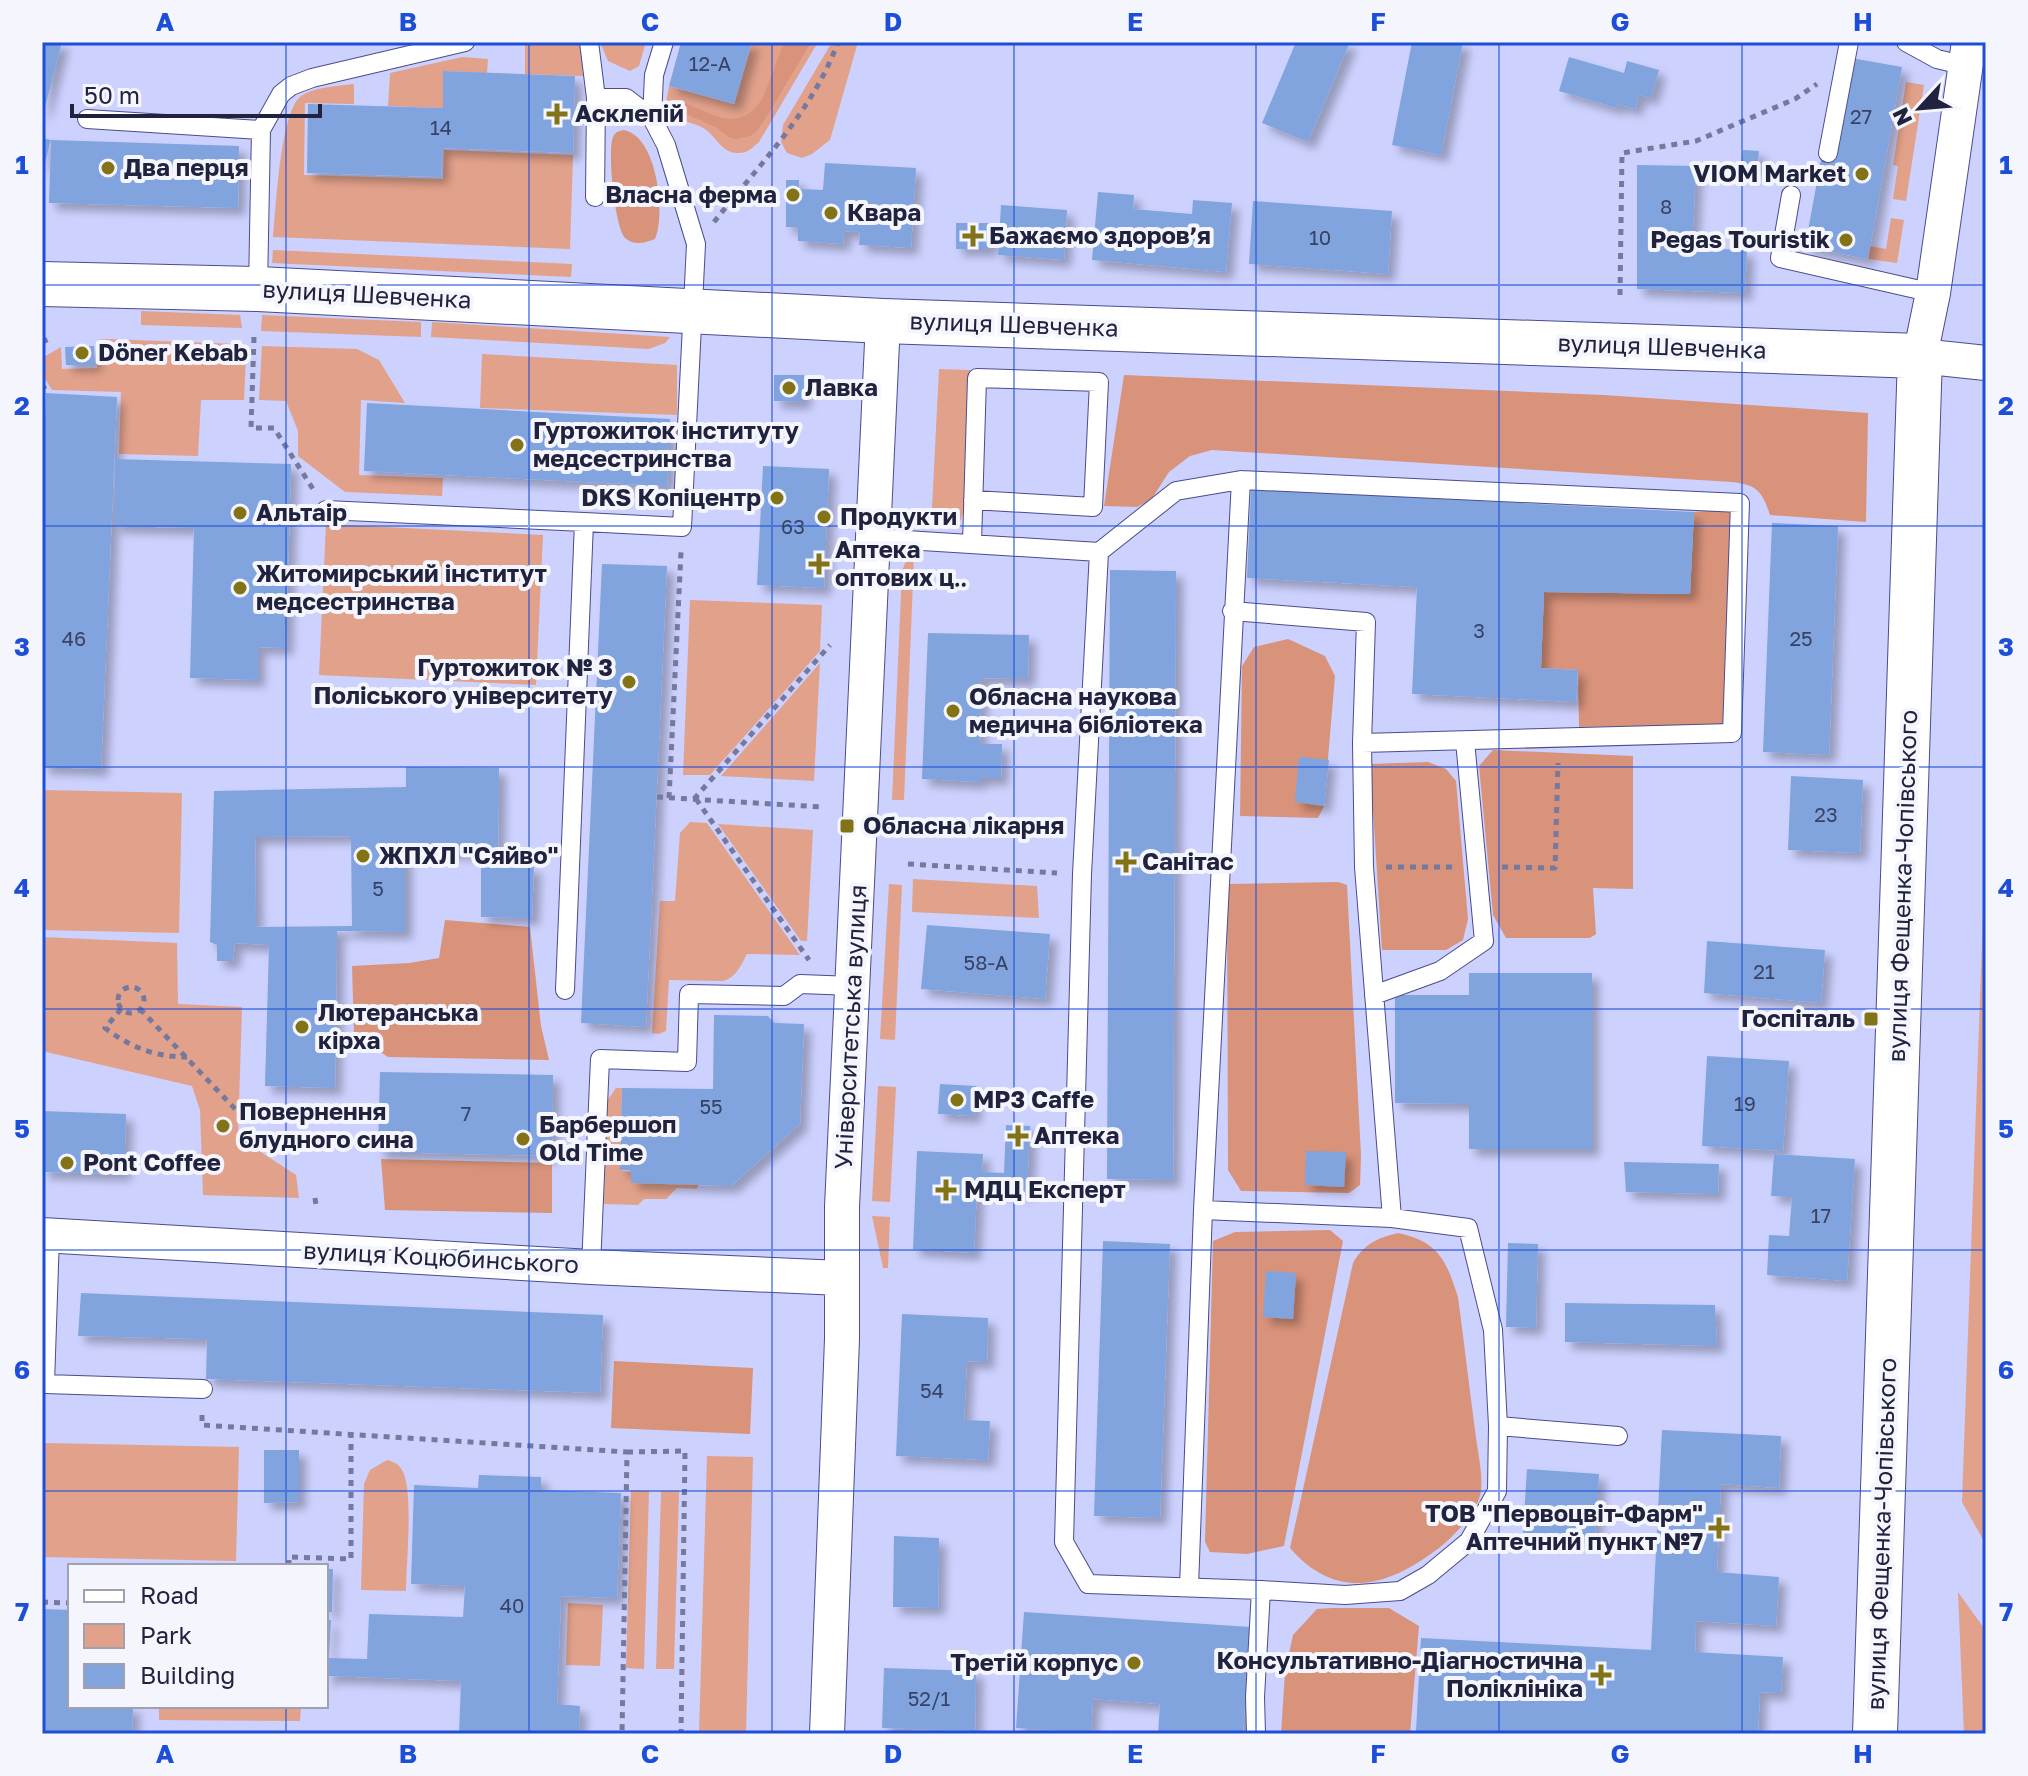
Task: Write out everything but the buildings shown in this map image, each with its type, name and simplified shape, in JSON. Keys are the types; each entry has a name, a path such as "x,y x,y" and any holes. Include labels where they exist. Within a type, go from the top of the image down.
{"street":[{"name":"вулиця Фещенка-Чопівського","path":"1875,1734 1920,356 1933,293 1967,54"},
{"name":"вулиця Шевченка","path":"42,284 258,289 883,321 1920,356 1986,363"},
{"name":"Університетська вулиця","path":"827,1734 842,1339 841,1278 883,321"},
{"name":"вулиця Коцюбинського","path":"46,1236 841,1278"}],"lane":[{"path":"258,289 261,130 281,94 291,86 312,78 465,42"},
{"path":"589,42 596,98 595,197"},
{"path":"652,118 654,75 664,42"},
{"path":"1828,153 1849,42"},
{"path":"1906,42 1937,59 1967,54"},
{"path":"326,510 682,527 696,244 666,145 652,118 626,98 596,98"},
{"path":"87,119 261,130"},
{"path":"1791,195 1780,258 1933,293"},
{"path":"972,543 973,500 977,378 1099,382 1093,507 973,500"},
{"path":"874,538 1099,552 1176,491 1241,480 1740,503 1732,733 1362,743"},
{"path":"1189,1587 1203,1210 1241,480"},
{"path":"565,990 584,522"},
{"path":"1099,552 1082,874 1064,1542 1088,1584 1345,1595 1400,1591 1428,1575 1469,1541 1497,1491 1498,1426 1493,1330 1468,1228 1392,1218 1203,1210"},
{"path":"1232,611 1366,622 1362,743 1364,867 1392,1218"},
{"path":"1374,995 1440,971 1484,941 1465,741"},
{"path":"591,1267 600,1059 687,1062 689,994 784,996 800,984 853,986"},
{"path":"46,1236 45,1384 203,1389"},
{"path":"1498,1426 1618,1436"},
{"path":"1256,1734 1261,1590"}],"path":[{"path":"696,244 801,113 827,72 838,42"},
{"path":"1620,295 1622,153 1696,141 1795,99 1825,79"},
{"path":"254,337 251,428 274,428 326,510"},
{"path":"42,342 49,339"},
{"path":"42,384 46,391"},
{"path":"669,798 682,527"},
{"path":"695,799 830,645"},
{"path":"657,797 822,807"},
{"path":"695,799 813,966"},
{"path":"908,864 1082,874"},
{"path":"132,987 140,990 144,998 140,1009 128,1013 121,1009 118,996 124,989 132,987"},
{"path":"121,1009 105,1028 120,1039 154,1054 187,1057"},
{"path":"140,1009 239,1113"},
{"path":"203,1389 202,1425 627,1452 685,1451 681,1734"},
{"path":"289,1564 289,1557 351,1559 351,1434"},
{"path":"622,1734 627,1452"},
{"path":"42,1602 68,1603"}],"green space":[{"path":"525,42 580,42 583,76 525,74"},
{"path":"600,42 646,42 639,66 630,71 608,61"},
{"path":"752,42 818,42 759,142 747,152 737,153 726,150 703,128 677,118 665,108 669,86 734,104"},
{"path":"832,42 858,42 830,140 802,158 787,153 781,142 783,125"},
{"path":"462,57 488,59 487,73 443,71 443,108 388,106 390,73"},
{"path":"1906,82 1924,85 1906,201 1893,199 1898,166 1893,165"},
{"path":"354,84 354,104 305,103 304,175 443,179 444,150 573,155 570,249 273,237 283,141 293,107 300,97 311,91"},
{"path":"1891,218 1904,220 1897,263 1868,259 1870,246 1886,249"},
{"path":"273,250 572,264 571,277 272,263"},
{"path":"141,311 240,315 242,328 141,325"},
{"path":"262,315 421,322 421,337 261,331"},
{"path":"432,322 670,337 665,343 649,349 431,337"},
{"path":"97,340 237,344 238,357 246,357 244,400 201,400 198,456 119,454 121,392 52,390 42,374 42,358 61,347 62,369 97,368"},
{"path":"262,346 357,349 379,360 405,403 361,400 359,475 443,478 442,496 345,492 298,456 298,431 286,401 259,400"},
{"path":"482,354 677,365 677,415 480,408"},
{"path":"939,369 970,370 969,493 961,520 952,525 931,528"},
{"path":"326,524 543,535 536,685 319,675"},
{"path":"914,558 904,800 892,800 902,571 905,563"},
{"path":"690,600 822,605 820,651 710,775 683,775"},
{"path":"820,663 814,781 721,776"},
{"path":"44,790 182,793 179,933 42,930"},
{"path":"690,822 707,823 800,955 747,954 735,974 723,981 669,980 666,1031 652,1033 660,901 675,901 680,833"},
{"path":"718,824 813,830 807,941 801,941"},
{"path":"1986,830 1986,1545 1962,1502"},
{"path":"913,879 1037,886 1039,918 912,912"},
{"path":"889,884 902,885 895,1040 880,1039"},
{"path":"42,937 177,943 178,1004 242,1007 238,1137 296,1175 299,1198 203,1195 200,1110 192,1086 42,1051"},
{"path":"878,1086 896,1087 890,1202 872,1201"},
{"path":"616,1088 622,1088 620,1170 698,1185 697,1189 677,1188 666,1199 644,1199 638,1205 604,1204 607,1101"},
{"path":"872,1216 890,1217 888,1268 883,1268"},
{"path":"45,1443 239,1447 236,1561 43,1557"},
{"path":"707,1456 753,1457 746,1734 699,1734"},
{"path":"387,1460 401,1468 408,1493 406,1591 361,1590 364,1484 370,1470"},
{"path":"631,1490 649,1491 644,1669 626,1668"},
{"path":"661,1491 679,1491 674,1669 656,1669"},
{"path":"1958,1592 1986,1631 1986,1734 1964,1734"},
{"path":"568,1603 603,1605 600,1666 566,1665"},
{"path":"159,1708 301,1708 300,1721 159,1720"}],"shaded area":[{"path":"784,42 811,42 769,113 750,136 728,137 717,128 673,108 674,100 721,117 742,117 763,98"},
{"path":"623,130 635,135 644,145 656,177 658,227 655,239 643,243 625,238 615,205 611,145 615,134"},
{"path":"1124,375 1604,395 1868,413 1866,522 1770,515 1764,500 1753,487 1732,482 1212,450 1190,456 1169,472 1151,500 1137,507 1104,506"},
{"path":"1734,509 1724,725 1579,727 1578,670 1541,668 1544,592 1690,594 1694,512"},
{"path":"1288,639 1325,656 1335,676 1324,806 1318,818 1240,816 1242,666 1254,647"},
{"path":"1493,750 1633,756 1633,889 1593,888 1596,934 1590,938 1506,938 1493,915 1479,766"},
{"path":"1428,762 1446,769 1456,781 1468,919 1463,940 1446,950 1382,950 1370,764"},
{"path":"1338,882 1347,885 1360,1185 1349,1193 1241,1191 1228,1170 1227,884"},
{"path":"445,920 530,927 541,1026 549,1060 388,1057 354,1034 352,966 439,958"},
{"path":"381,1159 552,1163 552,1213 385,1210"},
{"path":"1330,1230 1343,1241 1284,1546 1247,1554 1210,1552 1205,1542 1213,1241 1235,1232"},
{"path":"1398,1233 1423,1242 1439,1254 1458,1297 1481,1468 1481,1491 1465,1522 1445,1543 1420,1561 1382,1579 1363,1583 1344,1582 1308,1565 1290,1548 1353,1263 1372,1243"},
{"path":"614,1361 753,1368 750,1434 611,1428"},
{"path":"1389,1608 1419,1626 1410,1734 1281,1734 1285,1672 1293,1635 1317,1609"}],"place":[{"name":"Асклепій","path":"557,114"},
{"name":"Два перця","path":"108,168"},
{"name":"VIOM Market","path":"1862,174"},
{"name":"Власна ферма","path":"793,195"},
{"name":"Квара","path":"831,213"},
{"name":"Бажаємо здоровʼя","path":"973,236"},
{"name":"Pegas Touristik","path":"1846,240"},
{"name":"Döner Kebab","path":"82,353"},
{"name":"Лавка","path":"789,388"},
{"name":"Гуртожиток інституту медсестринства","path":"517,445"},
{"name":"DKS Копіцентр","path":"777,498"},
{"name":"Альтаір","path":"240,513"},
{"name":"Продукти","path":"824,517"},
{"name":"Аптека оптових ц‥","path":"819,564"},
{"name":"Житомирський інститут медсестринства","path":"240,588"},
{"name":"Гуртожиток № 3 Поліського університету","path":"629,682"},
{"name":"Обласна наукова медична бібліотека","path":"953,711"},
{"name":"Обласна лікарня","path":"847,826"},
{"name":"ЖПХЛ \"Сяйво\"","path":"363,856"},
{"name":"Санітас","path":"1126,862"},
{"name":"Госпіталь","path":"1871,1019"},
{"name":"Лютеранська кірха","path":"302,1027"},
{"name":"MP3 Caffe","path":"957,1100"},
{"name":"Повернення блудного сина","path":"223,1126"},
{"name":"Аптека","path":"1018,1136"},
{"name":"Барбершоп Old Time","path":"523,1139"},
{"name":"Pont Coffee","path":"67,1163"},
{"name":"МДЦ Експерт","path":"946,1190"},
{"name":"ТОВ \"Первоцвіт-Фарм\" Аптечний пункт №7","path":"1719,1528"},
{"name":"Третій корпус","path":"1134,1663"},
{"name":"Консультативно-Діагностична Поліклініка","path":"1601,1675"}]}
